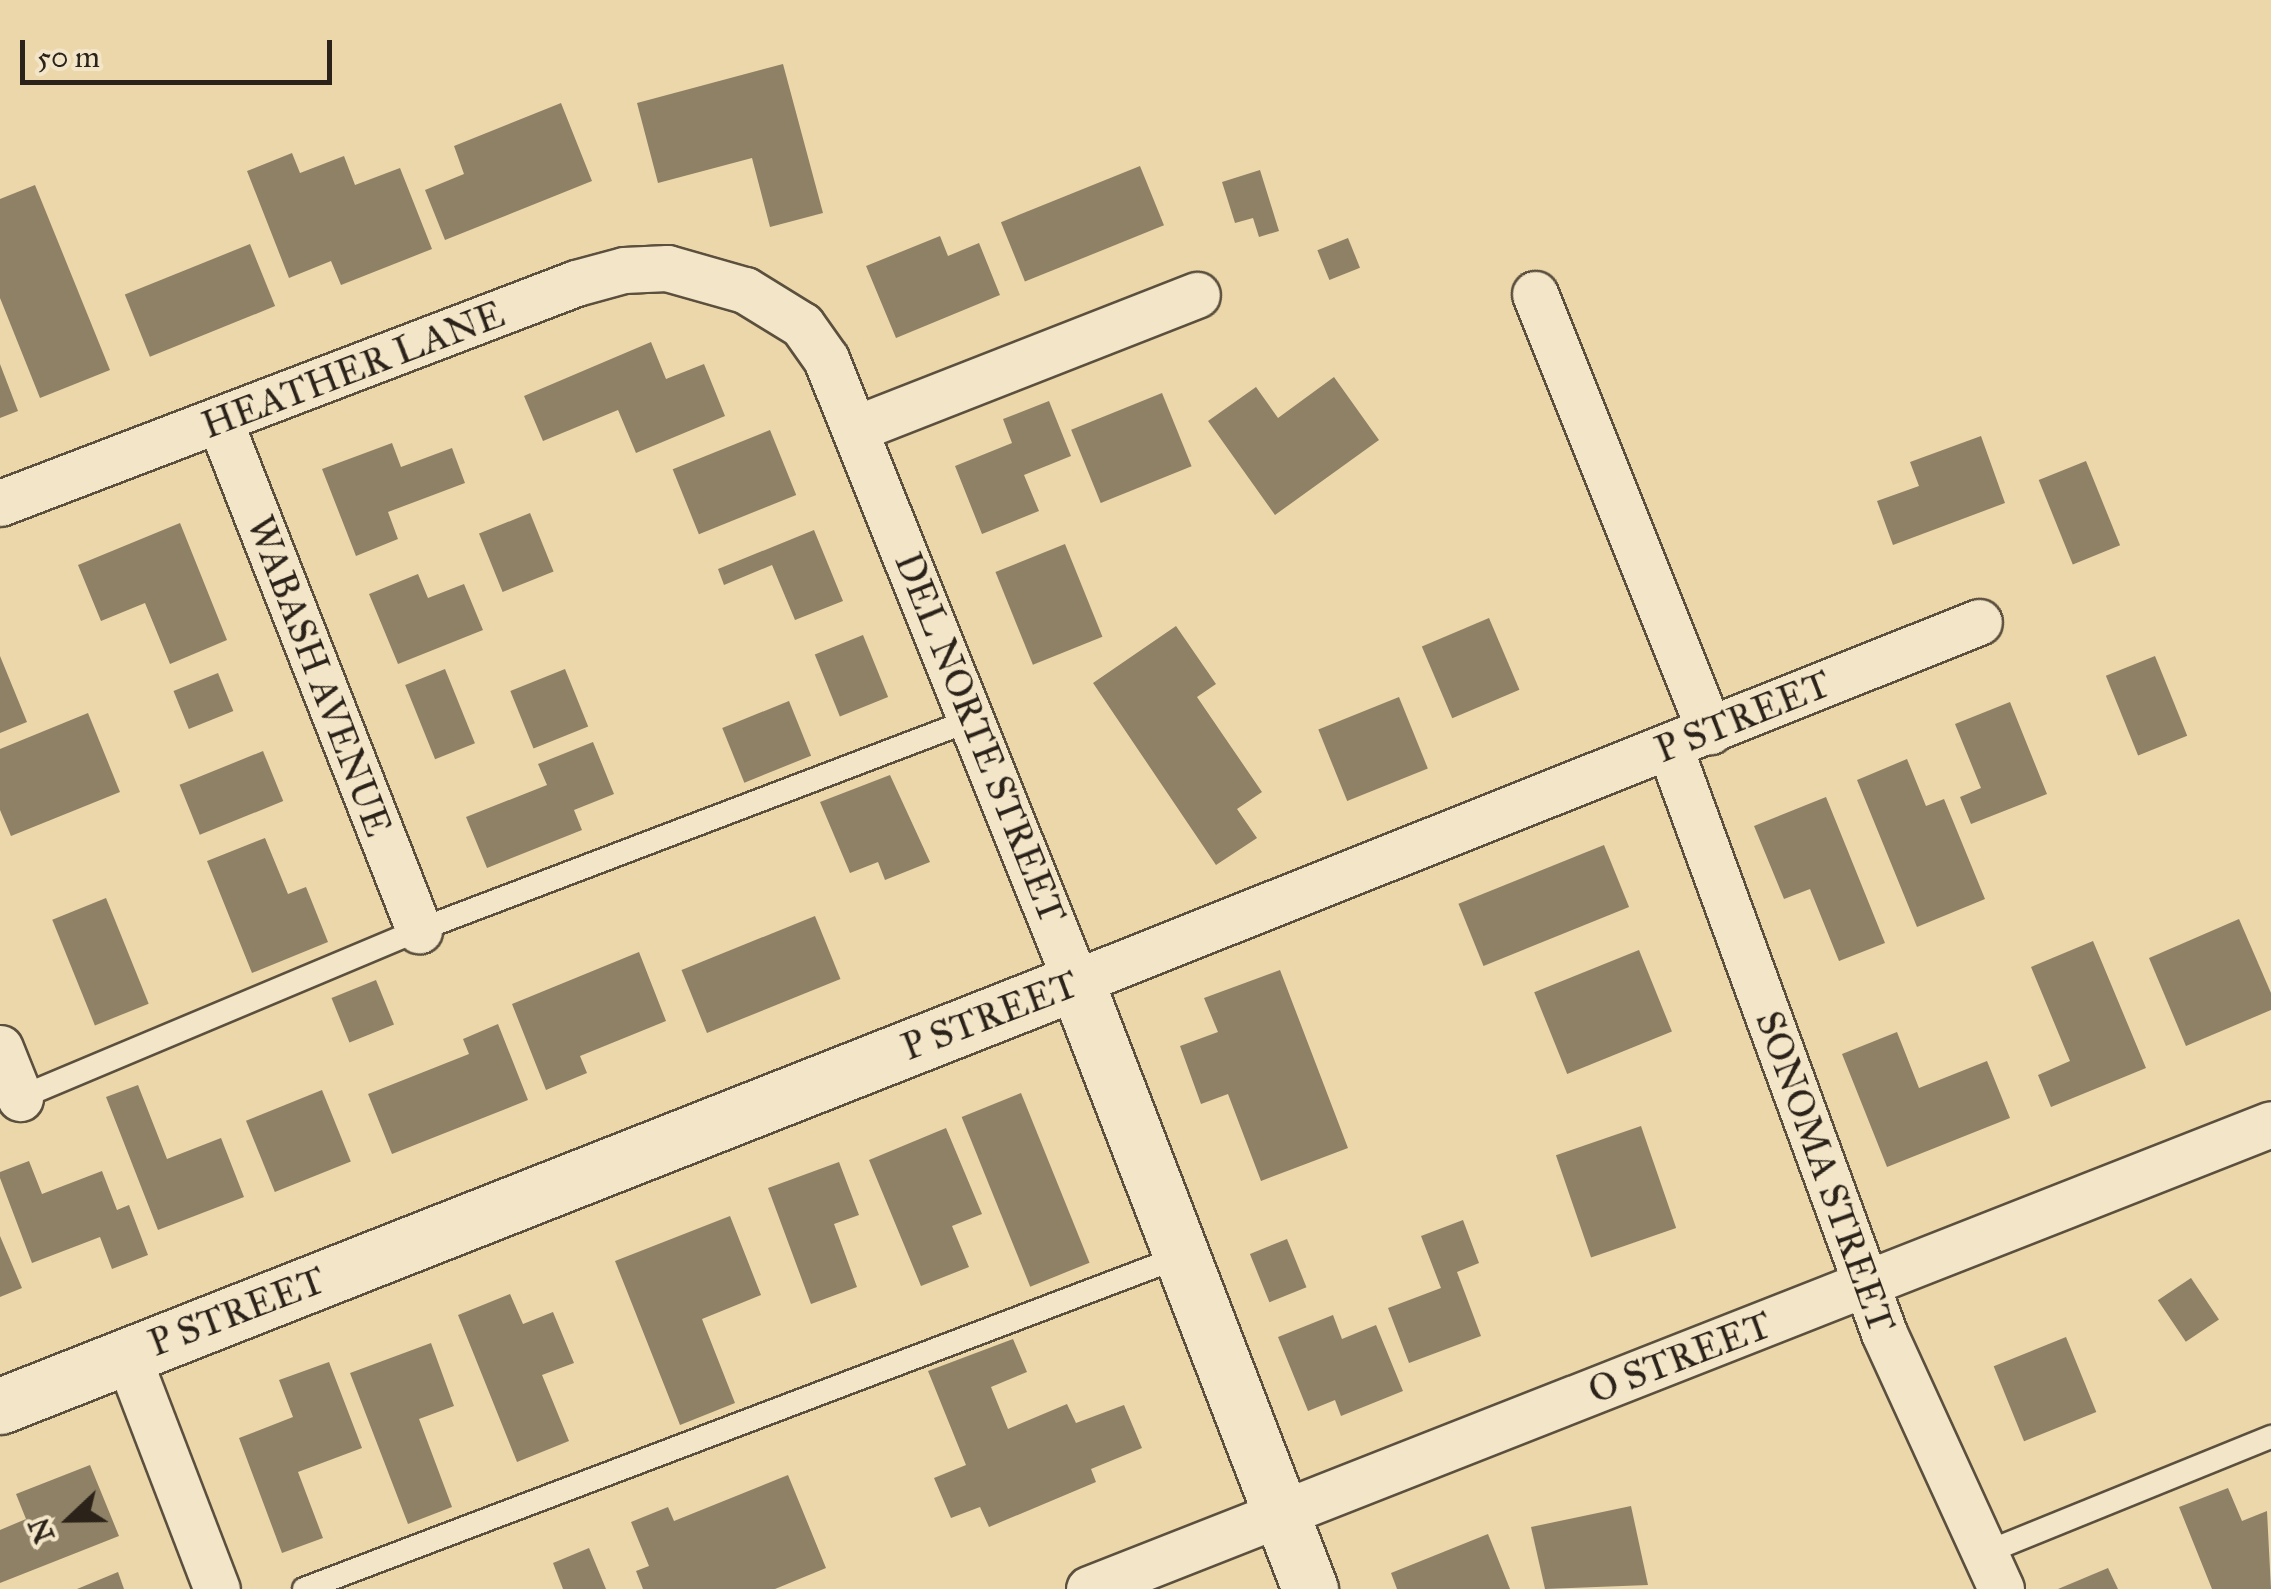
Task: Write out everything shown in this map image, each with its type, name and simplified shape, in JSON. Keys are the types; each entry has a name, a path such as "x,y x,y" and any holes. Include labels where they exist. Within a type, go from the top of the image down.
{"street":[{"name":"HEATHER LANE","path":"0,504 576,284 638,269 712,278"},
{"name":"DEL NORTE STREET","path":"712,278 802,325 826,358 1076,982 1310,1589"},
{"name":"SONOMA STREET","path":"1535,294 1690,738 1866,1286 1993,1571"},
{"path":"857,428 1197,295"},
{"name":"WABASH AVENUE","path":"220,422 419,930"},
{"name":"P STREET","path":"0,1406 1979,622"},
{"path":"0,1048 10,1102"},
{"name":"O STREET","path":"1089,1589 2271,1124"},
{"path":"128,1355 217,1589"}],"lane":[{"path":"10,1102 419,930 970,720"},
{"path":"304,1589 1182,1256"},
{"path":"1993,1571 2271,1438"}],"building":[{"path":"783,64 823,213 770,227 752,158 658,183 637,103"},
{"path":"561,103 592,181 445,240 425,190 464,174 454,146"},
{"path":"292,153 300,173 344,156 355,185 400,168 432,249 341,285 331,261 289,278 247,171"},
{"path":"1140,166 1164,225 1025,282 1001,222"},
{"path":"1260,170 1279,231 1259,237 1253,218 1235,223 1222,182"},
{"path":"35,185 110,370 40,398 0,298 0,199"},
{"path":"940,236 948,256 979,243 1000,295 896,338 866,266"},
{"path":"1348,238 1360,268 1329,280 1317,250"},
{"path":"250,244 275,306 150,357 125,295"},
{"path":"651,342 666,379 704,364 725,416 636,453 618,410 543,441 524,396"},
{"path":"0,364 18,411 0,418"},
{"path":"1334,377 1379,440 1275,515 1208,421 1256,387 1278,418"},
{"path":"1162,393 1192,466 1101,503 1071,430"},
{"path":"1049,401 1071,456 1024,475 1039,511 982,534 955,466 1012,443 1003,419"},
{"path":"770,430 796,495 699,534 673,469"},
{"path":"1981,436 2005,503 1893,545 1877,501 1919,486 1910,462"},
{"path":"392,443 401,467 452,448 465,483 388,512 398,539 356,556 322,469"},
{"path":"2086,461 2120,545 2073,564 2039,480"},
{"path":"530,513 554,571 503,592 479,534"},
{"path":"180,523 227,640 170,664 145,603 101,621 78,565"},
{"path":"814,530 843,601 795,620 772,565 724,585 718,569"},
{"path":"1065,544 1102,637 1033,665 995,572"},
{"path":"418,574 428,598 464,584 483,630 398,664 369,594"},
{"path":"1489,618 1519,690 1452,718 1422,647"},
{"path":"1176,626 1216,684 1197,697 1262,792 1237,809 1257,838 1216,865 1093,683"},
{"path":"863,635 888,697 840,717 815,654"},
{"path":"0,656 27,722 0,733"},
{"path":"2155,656 2187,736 2138,756 2106,676"},
{"path":"445,669 475,743 435,759 405,685"},
{"path":"565,669 588,726 534,749 510,691"},
{"path":"218,673 233,711 189,729 173,691"},
{"path":"1399,697 1428,768 1347,801 1318,730"},
{"path":"789,701 811,756 744,783 722,728"},
{"path":"2010,702 2047,794 1971,824 1960,797 1981,788 1955,724"},
{"path":"88,713 120,792 11,836 0,810 0,749"},
{"path":"593,742 614,794 574,810 582,830 487,868 466,817 547,785 538,764"},
{"path":"263,751 283,801 200,835 180,785"},
{"path":"1907,759 1926,806 1944,799 1985,899 1917,927 1857,780"},
{"path":"890,775 930,862 885,880 878,862 850,873 820,802"},
{"path":"1826,797 1885,943 1839,961 1810,889 1784,899 1754,826"},
{"path":"265,838 288,894 306,887 328,942 252,973 207,861"},
{"path":"1604,845 1629,907 1484,966 1458,904"},
{"path":"106,898 149,1004 95,1025 52,920"},
{"path":"815,916 840,979 707,1033 681,970"},
{"path":"2239,919 2271,993 2271,1010 2186,1046 2149,958"},
{"path":"2093,941 2146,1068 2051,1107 2038,1075 2070,1061 2031,967"},
{"path":"1639,950 1672,1032 1567,1074 1534,992"},
{"path":"639,952 666,1021 580,1056 587,1073 546,1090 512,1004"},
{"path":"1280,970 1348,1148 1261,1181 1228,1094 1201,1104 1180,1046 1218,1032 1204,998"},
{"path":"376,980 394,1025 349,1042 331,998"},
{"path":"498,1024 528,1100 392,1154 368,1094 469,1054 463,1039"},
{"path":"1897,1032 1919,1088 1987,1061 2010,1118 1887,1167 1842,1054"},
{"path":"138,1085 167,1159 221,1138 244,1197 158,1230 106,1097"},
{"path":"322,1090 351,1161 275,1192 246,1121"},
{"path":"1021,1093 1090,1263 1030,1287 962,1117"},
{"path":"1641,1126 1676,1228 1591,1257 1556,1155"},
{"path":"946,1128 982,1214 952,1226 969,1267 921,1286 869,1160"},
{"path":"29,1161 42,1194 102,1171 117,1210 129,1205 148,1255 112,1269 100,1237 32,1263 0,1178 0,1172"},
{"path":"839,1162 859,1215 834,1224 857,1287 811,1304 768,1188"},
{"path":"730,1216 761,1295 702,1319 735,1403 680,1425 615,1261"},
{"path":"1463,1220 1479,1263 1457,1272 1481,1336 1409,1363 1388,1308 1441,1288 1421,1236"},
{"path":"0,1236 22,1288 0,1297"},
{"path":"1287,1239 1306,1287 1269,1302 1250,1254"},
{"path":"2191,1278 2219,1319 2186,1342 2158,1300"},
{"path":"510,1294 523,1324 553,1312 574,1363 542,1375 569,1441 517,1462 458,1315"},
{"path":"1333,1315 1342,1339 1376,1325 1403,1391 1341,1416 1335,1400 1308,1411 1278,1337"},
{"path":"2066,1337 2096,1412 2024,1441 1994,1366"},
{"path":"1013,1339 1027,1372 991,1387 1008,1429 1067,1404 1076,1423 1124,1405 1142,1448 1091,1469 1096,1482 989,1527 980,1507 951,1518 934,1478 966,1465 928,1371"},
{"path":"431,1343 454,1406 419,1419 452,1507 408,1524 350,1373"},
{"path":"329,1362 362,1448 298,1472 323,1538 282,1553 239,1438 293,1417 279,1380"},
{"path":"90,1465 119,1536 0,1583 0,1530 26,1519 16,1494"},
{"path":"788,1475 826,1568 775,1589 643,1589 636,1571 649,1566 631,1522 668,1507 674,1521"},
{"path":"2228,1488 2242,1521 2267,1511 2271,1589 2212,1589 2179,1507"},
{"path":"1631,1506 1648,1585 1545,1589 1531,1527"},
{"path":"1488,1534 1510,1589 1397,1589 1391,1573"},
{"path":"589,1548 606,1589 563,1589 553,1563"},
{"path":"2108,1568 2118,1589 2058,1589"},
{"path":"118,1572 124,1589 77,1589"}]}
